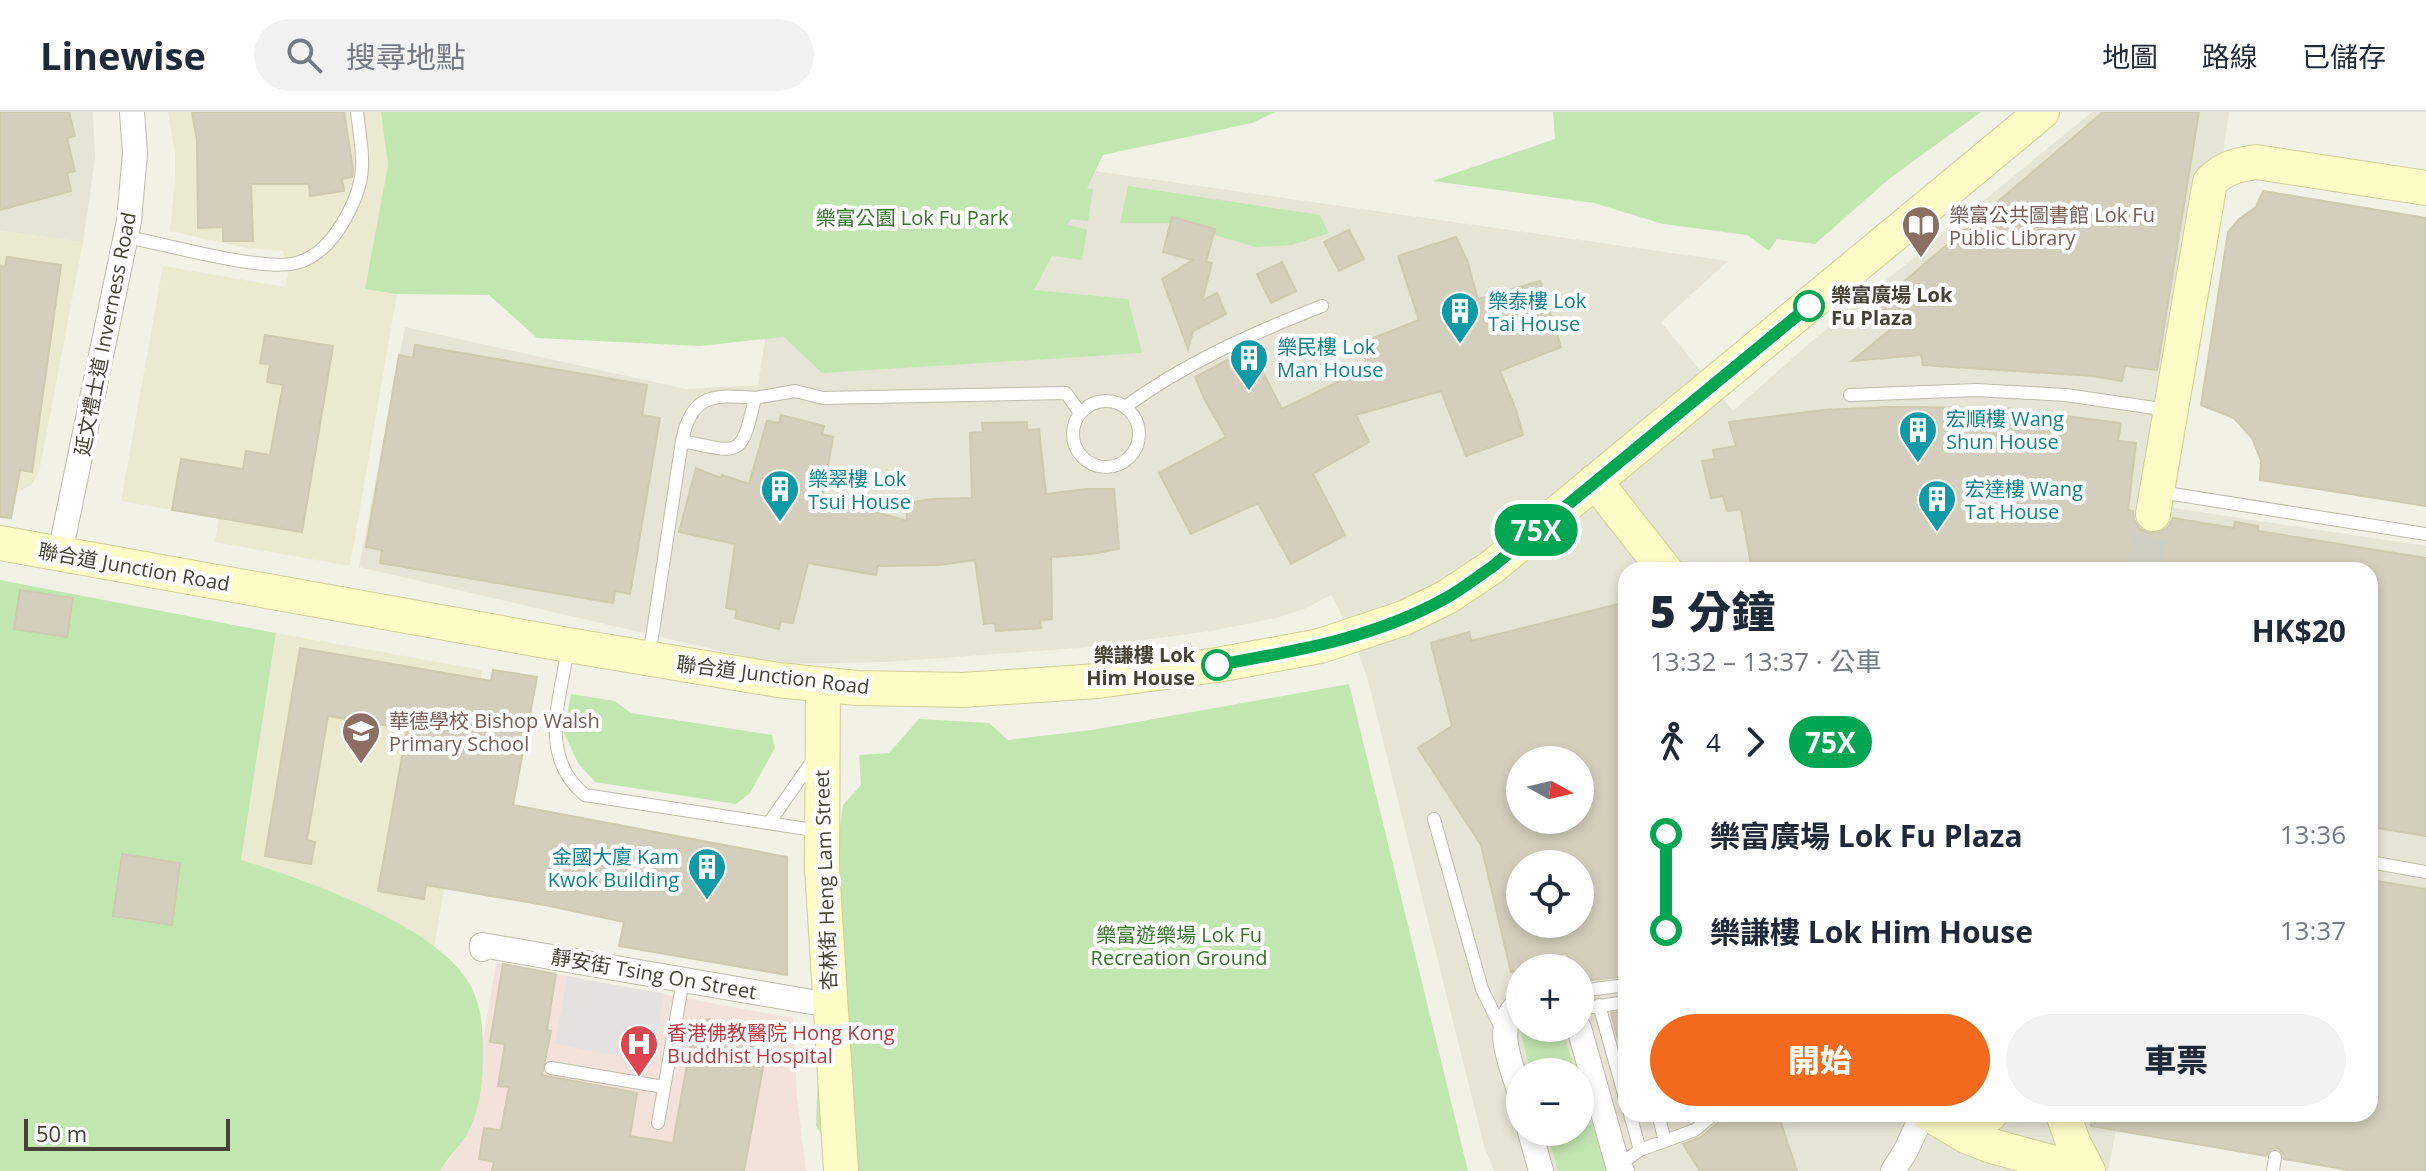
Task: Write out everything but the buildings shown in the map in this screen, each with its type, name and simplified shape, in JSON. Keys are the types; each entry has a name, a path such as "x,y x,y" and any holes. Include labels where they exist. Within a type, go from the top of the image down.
{"main road":[{"name":"聯合道 Junction Road","path":"0,543 649,659 778,680 857,688 963,690 1098,681 1217,665 1320,646 1404,618 1447,597 1492,567 2042,112"},
{"path":"2155,503 2203,187 2221,171 2256,162 2426,188"},
{"path":"1595,481 1659,562"},
{"name":"杏林街 Heng Lam Street","path":"823,685 820,831 841,1171"},
{"path":"1945,1122 1968,1137 1992,1146 2085,1171"},
{"path":"2066,1122 2085,1171"}],"street":[{"name":"延文禮士道 Inverness Road","path":"60,553 127,237 133,187 132,112"},
{"name":"靜安街 Tsing On Street","path":"482,949 482,945 829,1005"},
{"path":"1506,1024 1504,1035 1510,1058"},
{"path":"1583,1042 1619,1169"},
{"path":"1893,1171 1919,1122"},
{"path":"1534,1146 1541,1171"}],"lane":[{"path":"127,237 270,266 300,263 314,256 335,235 361,185 364,165 357,112"},
{"path":"1125,407 1154,386 1241,338 1322,306"},
{"path":"1850,395 1977,390 2066,395 2171,410"},
{"path":"649,659 685,424 692,410 704,400 728,395 755,398 795,391 823,398 1066,393 1080,413"},
{"path":"682,441 726,450 736,448 746,438 755,398"},
{"path":"1107,401 1125,407 1133,416 1139,437 1129,458 1109,468 1088,463 1074,445 1074,422 1080,413 1097,402 1107,401"},
{"path":"2155,503 2426,534"},
{"path":"568,645 555,734 561,769 572,785 585,795 820,831"},
{"path":"769,823 822,747"},
{"path":"1434,819 1482,989 1504,1035"},
{"path":"2378,863 2426,872"},
{"path":"658,1123 683,980"},
{"path":"1594,989 1618,986"},
{"path":"1594,1006 1618,1003"},
{"path":"1599,1005 1618,1073"},
{"path":"551,1068 664,1087"},
{"path":"1632,1122 1640,1150"},
{"path":"1660,1122 1665,1141"},
{"path":"1693,1122 1695,1130"},
{"path":"1695,1130 1700,1122"},
{"path":"1619,1169 1640,1150 1695,1130 1704,1122"}],"shaded area":[{"path":"0,112 93,112 95,159 83,242 0,231"},
{"path":"168,112 381,112 388,165 366,288 397,294 350,566 215,542 219,518 121,501 163,266 285,287 288,275 283,251 246,248 170,231 175,153"},
{"path":"2092,112 2229,112 2174,508 2426,546 2426,1171 2354,1171 2116,1130 2108,1171 1494,1171 1484,1146 1367,677 1351,633 1331,595 1304,609 1276,618 1211,631 1092,647 886,662 777,664 359,567 405,327 686,389 758,385 771,301 1031,162 1728,261 1661,322 1733,411 1813,340"},
{"path":"0,231 83,242 39,473 31,485 18,492 0,492"},
{"name":"華德學校 Bishop Walsh Primary School","path":"276,633 482,670 434,948 396,922 359,904 241,860"},
{"name":"香港佛教醫院 Hong Kong Buddhist Hospital","path":"496,963 793,1018 797,1096 806,1171 440,1171 454,1153 477,1110 483,1041"},
{"path":"567,976 664,994 653,1062 555,1044"}],"green space":[{"name":"樂富公園 Lok Fu Park","path":"381,112 1276,112 1252,123 1103,155 1087,188 1093,189 1088,221 1071,219 1067,225 1087,229 1082,260 1052,256 1034,290 1128,299 1142,353 822,373 784,337 699,346 537,338 489,295 397,294 365,289 388,165"},
{"path":"1553,112 1981,112 1889,179 1815,244 1777,239 1769,251 1747,235 1663,224 1594,203 1432,181 1555,139"},
{"path":"1128,186 1320,215 1329,233 1292,245 1255,247 1175,223 1120,223"},
{"path":"0,580 276,633 241,860 334,893 402,926 432,945 456,966 472,988 478,1004 483,1045 479,1100 468,1132 440,1171 0,1171"},
{"name":"樂富遊樂場 Lok Fu Recreation Ground","path":"1349,684 1468,1171 845,1171 816,1126 819,1032 847,984 830,898 843,805 861,785 859,755 889,753 919,719 989,723 1008,740 1092,730"},
{"path":"571,694 615,701 631,713 772,735 775,748 750,793 736,804 595,782 578,763 564,733"},
{"path":"1523,1042 1566,1042 1572,1058 1527,1058"},
{"path":"1594,1130 1606,1171 1558,1171 1551,1146 1594,1146"}],"tunnel":[{"path":"2144,562 2153,514"}],"bus line":[{"name":"75X","path":"1217,665 1320,646 1361,635 1447,597 1492,567 1809,306"}],"place":[{"name":"樂富公共圖書館 Lok Fu Public Library","path":"1921,259"},
{"name":"樂富廣場 Lok Fu Plaza","path":"1809,306"},
{"name":"樂泰樓 Lok Tai House","path":"1460,345"},
{"name":"樂民樓 Lok Man House","path":"1249,392"},
{"name":"宏順樓 Wang Shun House","path":"1918,464"},
{"name":"樂翠樓 Lok Tsui House","path":"780,523"},
{"name":"宏達樓 Wang Tat House","path":"1937,533"},
{"name":"樂謙樓 Lok Him House","path":"1217,665"},
{"name":"華德學校 Bishop Walsh Primary School","path":"361,765"},
{"name":"金國大廈 Kam Kwok Building","path":"707,901"},
{"name":"香港佛教醫院 Hong Kong Buddhist Hospital","path":"639,1078"}]}
